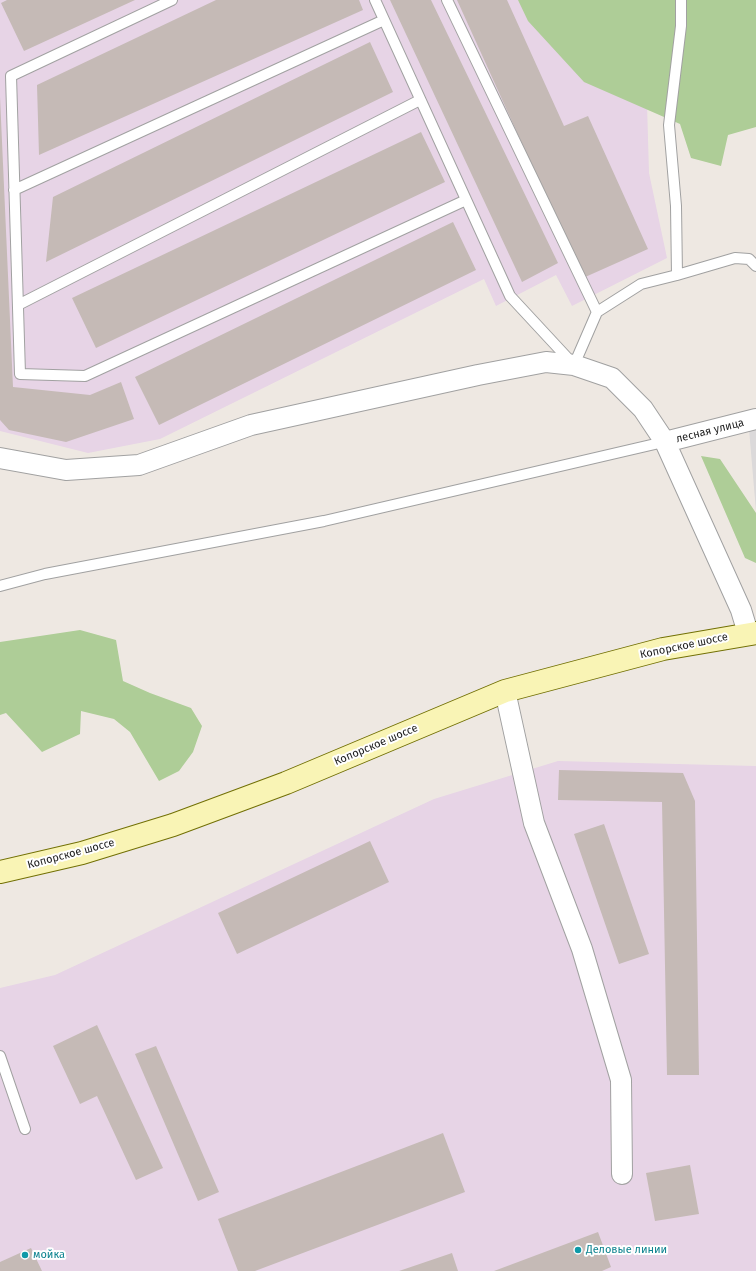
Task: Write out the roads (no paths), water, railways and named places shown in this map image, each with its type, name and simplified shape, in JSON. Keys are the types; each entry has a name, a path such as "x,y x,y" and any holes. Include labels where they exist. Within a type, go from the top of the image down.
{"main road":[{"name":"Копорское шоссе","path":"0,872 82,853 172,825 286,783 505,691 664,649 752,633"}],"street":[{"path":"0,458 66,470 139,465 251,425 463,378 546,362 574,365 612,378 643,409 668,441 752,633"},
{"name":"лесная улица","path":"668,441 756,420"},
{"path":"505,691 534,823 582,949 621,1080 622,1174"}],"lane":[{"path":"172,0 11,76 20,374 85,376 466,200"},
{"path":"375,0 510,296 574,365 597,312 641,284 735,258 749,259 756,266"},
{"path":"447,0 597,312"},
{"path":"677,275 676,206 669,125 681,26 681,0"},
{"path":"14,190 384,20"},
{"path":"18,305 420,100"},
{"path":"0,586 45,574 324,521 668,441"},
{"path":"0,1056 4,1079 25,1129"}],"place":[{"name":"Деловые линии","path":"578,1250"},
{"name":"мойка","path":"25,1255"}]}
